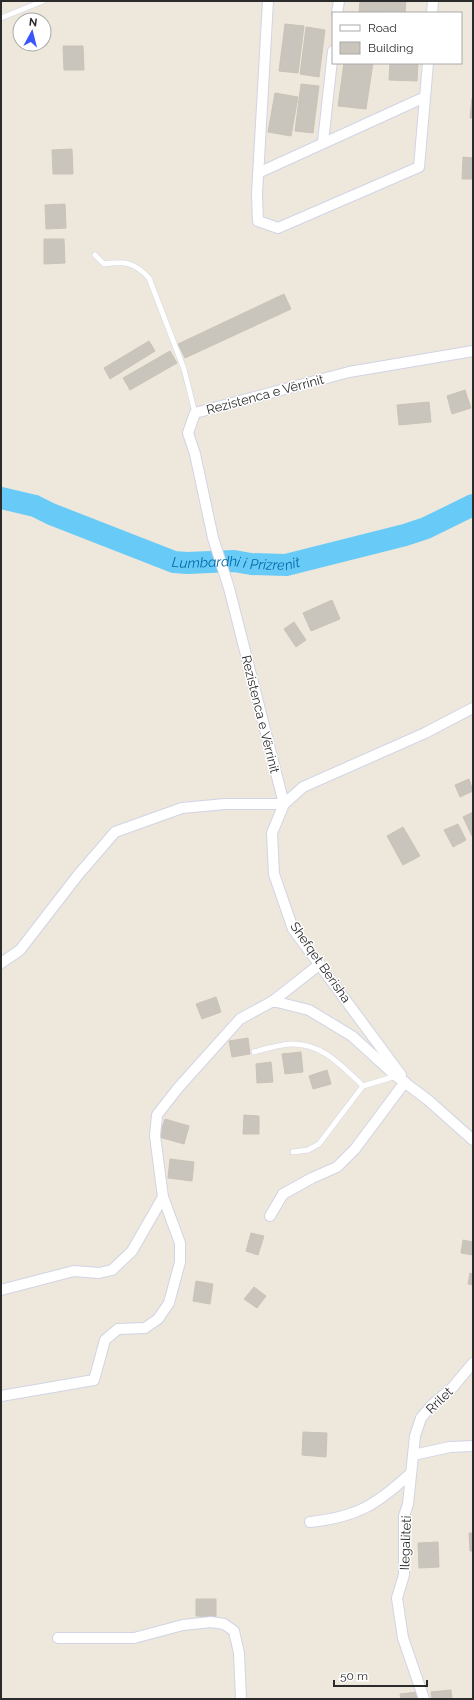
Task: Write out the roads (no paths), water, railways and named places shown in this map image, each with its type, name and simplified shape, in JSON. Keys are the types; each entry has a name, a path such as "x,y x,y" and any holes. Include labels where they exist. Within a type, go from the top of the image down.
{"street":[{"path":"268,1 258,173 258,221 278,228 419,167 428,64"},
{"path":"337,12 339,1"},
{"path":"432,12 433,1"},
{"path":"323,142 332,60"},
{"path":"258,173 323,142 425,97"},
{"name":"Rezistenca e Vërrinit","path":"284,804 229,588 213,538 195,454 188,433 195,413 349,372 473,351"},
{"name":"Shefqet Berisha","path":"405,1082 393,1062 294,929 274,874 272,833 284,804 303,787 424,733 473,708"},
{"path":"1,963 20,950 78,875 115,832 182,808 225,804 284,804"},
{"path":"1,1396 94,1380 105,1340 118,1329 145,1328 158,1319 169,1303 180,1262 180,1243 163,1197 155,1136 157,1115 178,1088 240,1019 273,1001 320,964"},
{"path":"273,1001 309,1010 352,1036 396,1076 473,1140"},
{"path":"270,1216 283,1194 312,1178 337,1167 355,1149 405,1082"},
{"path":"1,1290 74,1271 99,1273 112,1270 132,1251 163,1197"},
{"name":"Rrilet","path":"414,1454 415,1436 421,1418 432,1405 453,1387 473,1363"},
{"path":"414,1454 450,1447 473,1446"},
{"name":"Ilegaliteti","path":"414,1454 410,1474 408,1504 404,1516 404,1575 397,1598 403,1638 424,1699"},
{"path":"310,1522 328,1520 363,1510 388,1495 410,1474"},
{"path":"58,1638 134,1638 183,1625 211,1622 224,1624 234,1631 239,1653 241,1699"}],"lane":[{"path":"1,18 43,1"},
{"path":"95,255 104,264 123,262 141,269 149,278 184,369 195,413"},
{"path":"254,1052 290,1044 316,1047 339,1063 362,1086"},
{"path":"293,1152 308,1150 319,1144 362,1086 396,1076"}],"waterway":[{"name":"Lumbardhi i Prizrenit","path":"1,498 35,506 51,514 174,562 187,563 234,561 251,564 286,565 405,535 426,528 473,505"}]}
